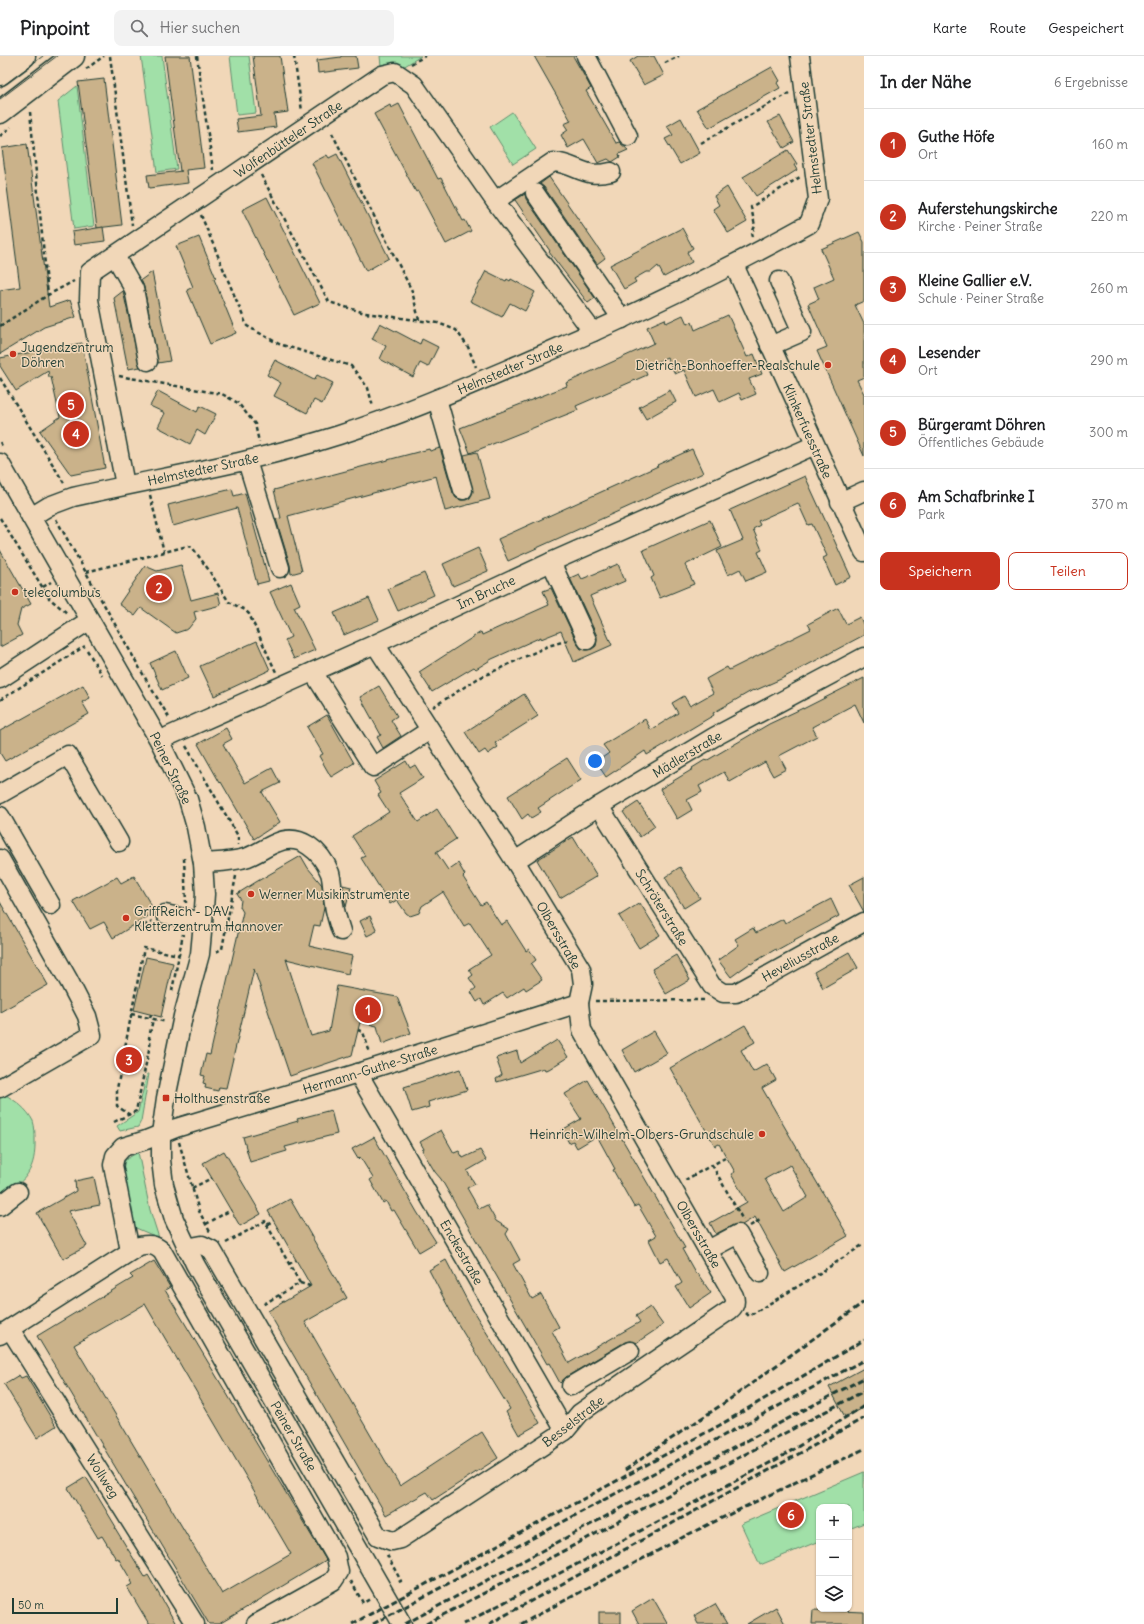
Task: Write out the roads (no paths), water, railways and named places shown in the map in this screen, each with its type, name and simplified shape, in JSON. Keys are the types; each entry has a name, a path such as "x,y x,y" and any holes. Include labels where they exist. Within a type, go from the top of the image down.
{"main road":[{"path":"0,112 73,56"}],"street":[{"path":"586,56 628,136"},
{"name":"Helmstedter Straße","path":"31,517 49,506 73,498 125,485 255,458 339,435 437,399 622,319 734,265 809,224 818,199 800,56"},
{"name":"Wolfenbütteler Straße","path":"125,485 89,300 90,272 382,75 395,72 414,85 495,201 593,332"},
{"path":"495,201 553,162 568,165 589,174 600,175 611,172"},
{"path":"535,193 622,319"},
{"path":"115,256 134,289 148,361"},
{"name":"Klinkerfuesstraße","path":"734,265 840,502 864,552"},
{"path":"770,346 802,332 779,281"},
{"path":"437,399 463,490"},
{"name":"Im Bruche","path":"160,742 169,736 375,644 551,562 815,445"},
{"path":"255,458 280,568"},
{"name":"Peiner Straße","path":"0,462 4,481 31,517 83,624 160,742 188,798 203,863 205,894 195,921 200,954 183,1016 166,1098 169,1131 161,1160 164,1185 174,1219 186,1248 402,1624"},
{"path":"840,502 864,491"},
{"path":"551,562 585,637"},
{"path":"0,680 83,624"},
{"name":"Olbersstraße","path":"375,644 515,861 581,969 582,984 579,1003 582,1030 734,1296 736,1300 735,1305"},
{"name":"Mädlerstraße","path":"515,861 599,806 714,737 864,656"},
{"path":"313,672 373,767 425,722"},
{"path":"0,794 68,755 119,842"},
{"name":"Schröterstraße","path":"599,806 712,986 723,993 736,993"},
{"path":"0,816 51,905"},
{"path":"203,863 237,860 284,840 297,839 304,842 317,853 330,875 333,903 341,930"},
{"path":"0,859 88,1016 92,1035 0,1088"},
{"path":"165,914 195,921"},
{"name":"Heveliusstraße","path":"736,993 864,922"},
{"name":"Hermann-Guthe-Straße","path":"169,1131 579,1003"},
{"name":"Enckestraße","path":"358,1073 565,1431"},
{"path":"5,1332 130,1251 113,1165 115,1156 123,1147 169,1131"},
{"path":"0,1206 18,1192"},
{"path":"708,1250 738,1234 760,1272"},
{"name":"Peiner Straße","path":"130,1251 139,1246 149,1244 156,1246 162,1251 336,1557 344,1575 256,1624"},
{"name":"Peiner Straße","path":"186,1248 202,1245 217,1248 378,1536 386,1547"},
{"name":"Besselstraße","path":"386,1547 392,1541 400,1539 565,1431 580,1413 730,1310 735,1305"},
{"name":"Wollweg","path":"5,1332 195,1624"},
{"path":"571,1386 622,1355 627,1380"}],"tram line":[{"path":"0,88 43,56"},
{"path":"0,99 57,56"}],"railway":[{"path":"625,1470 730,1399 864,1302"},
{"path":"352,1624 720,1425 864,1340"},
{"path":"373,1624 864,1360"},
{"path":"405,1624 864,1378"},
{"path":"426,1624 864,1391"},
{"path":"463,1624 781,1457 864,1406"},
{"path":"489,1624 864,1418"},
{"path":"521,1624 689,1534 864,1449"}],"place":[{"name":"Jugendzentrum Döhren","path":"13,354"},
{"name":"Dietrich-Bonhoeffer-Realschule","path":"828,365"},
{"name":"Bürgeramt Döhren","path":"71,405"},
{"name":"Lesender","path":"76,434"},
{"name":"Auferstehungskirche","path":"159,588"},
{"name":"telecolumbus","path":"15,592"},
{"name":"Werner Musikinstrumente","path":"251,894"},
{"name":"GriffReich - DAV Kletterzentrum Hannover","path":"126,918"},
{"name":"Guthe Höfe","path":"368,1010"},
{"name":"Kleine Gallier e.V.","path":"129,1060"},
{"name":"Holthusenstraße","path":"166,1098"},
{"name":"Heinrich-Wilhelm-Olbers-Grundschule","path":"762,1134"},
{"name":"Am Schafbrinke I","path":"791,1515"}]}
